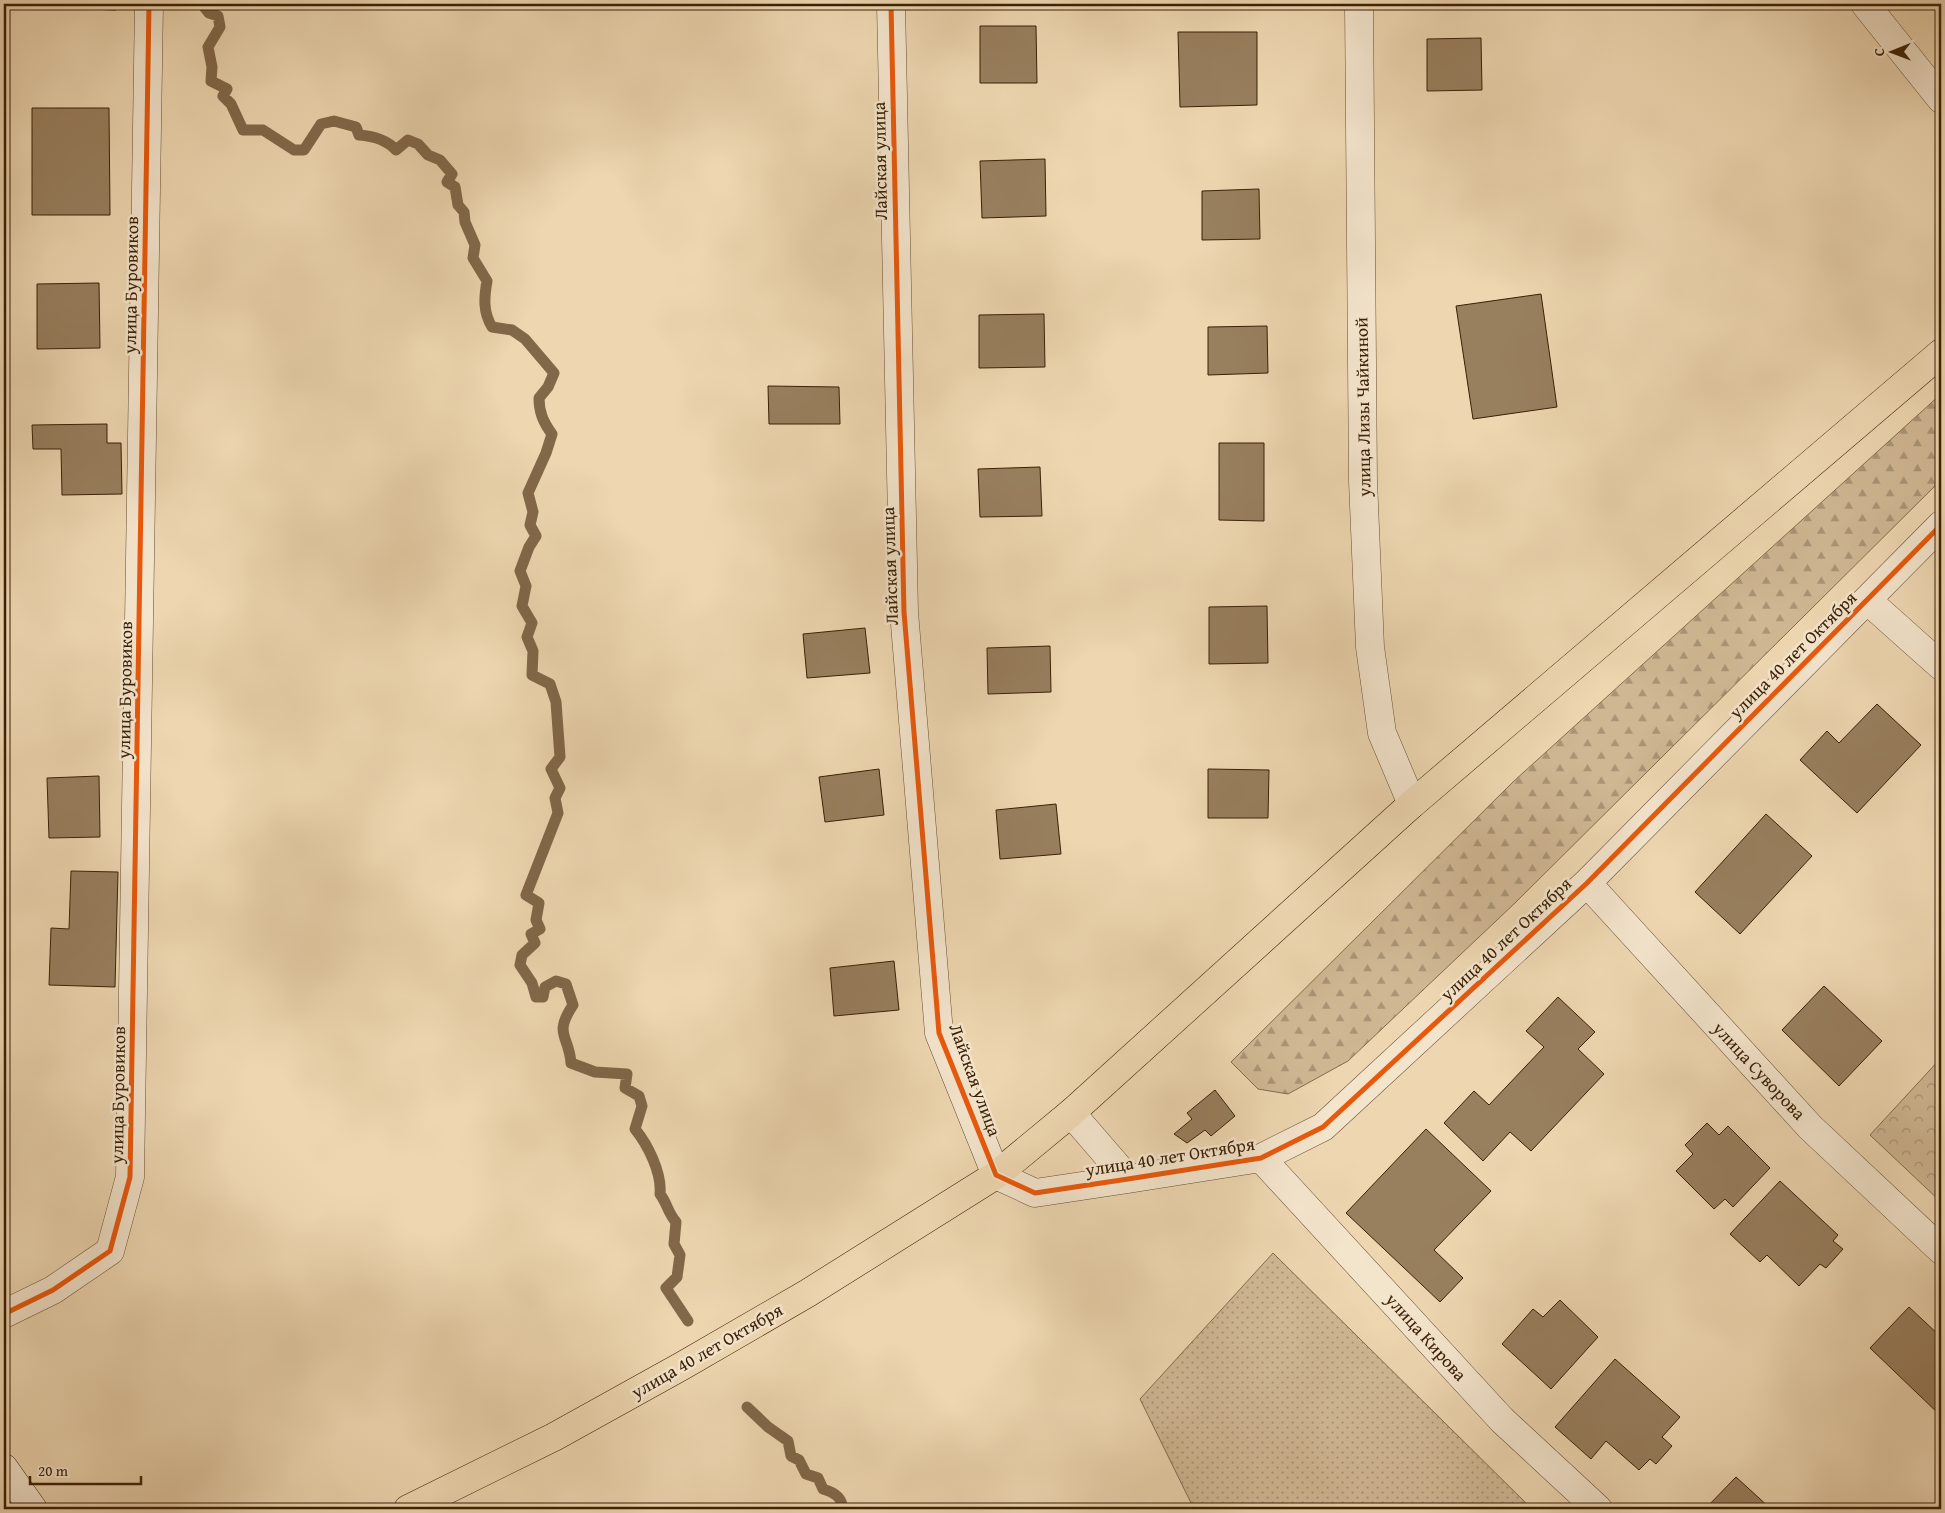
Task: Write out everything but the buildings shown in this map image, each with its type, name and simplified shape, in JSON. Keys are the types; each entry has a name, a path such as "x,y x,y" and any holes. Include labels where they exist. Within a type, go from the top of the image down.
{"main road":[{"name":"улица 40 лет Октября","path":"408,1509 554,1437 682,1366 808,1293 996,1175 1071,1113 1412,804 1941,353"}],"street":[{"name":"улица Буровиков","path":"4,1314 53,1290 110,1250 130,1177 149,4"},
{"name":"Лайская улица","path":"891,4 904,612 939,1033 996,1175"},
{"name":"улица Лизы Чайкиной","path":"1358,4 1363,480 1370,647 1382,733 1412,804"},
{"path":"1865,4 1941,99"},
{"name":"улица 40 лет Октября","path":"996,1175 1035,1193 1262,1158 1323,1127 1586,883 1941,525"},
{"path":"1867,600 1941,666"},
{"name":"улица Суворова","path":"1586,883 1810,1127 1941,1250"},
{"path":"1071,1113 1128,1179"},
{"name":"улица Кирова","path":"1262,1158 1502,1420 1598,1509"},
{"path":"4,1468 33,1509"}],"green space":[{"path":"1941,394 1941,480 1515,903 1348,1061 1288,1094 1258,1089 1231,1062 1514,781"},
{"path":"1941,1058 1941,1202 1870,1135"},
{"path":"1273,1253 1532,1509 1194,1509 1140,1399"}],"waterway":[{"path":"202,4 209,13 218,16 220,27 208,47 212,67 211,81 227,89 223,96 231,104 243,130 263,130 294,150 304,150 321,124 334,121 356,127 359,135 379,139 388,143 396,150 408,140 418,144 428,155 440,160 452,174 447,182 455,187 458,205 464,212 465,222 475,245 473,258 487,281 485,305 492,327 512,330 525,339 554,373 548,387 539,398 542,417 552,434 546,453 528,493 533,512 530,525 536,536 529,547 520,571 526,586 522,606 532,623 527,637 533,651 532,675 550,684 556,702 560,757 551,769 560,788 555,798 558,813 526,895 539,903 536,920 540,929 531,934 535,943 522,955 520,965 532,983 536,997 543,997 545,987 556,981 566,984 573,1005 567,1015 563,1029 571,1063 595,1072 627,1074 625,1088 639,1096 642,1106 635,1129 645,1143 653,1160 659,1177 660,1194 676,1222 674,1244 680,1255 677,1277 666,1288 688,1321"},
{"path":"747,1407 768,1427 788,1441 791,1456 799,1460 806,1474 818,1478 823,1489 839,1498 842,1509"}],"cycle path":[{"path":"4,1314 53,1290 110,1251 130,1177 149,4"},
{"path":"891,4 904,612 939,1033 996,1175 1035,1193 1261,1158 1323,1127 1587,883 1941,525"}]}
